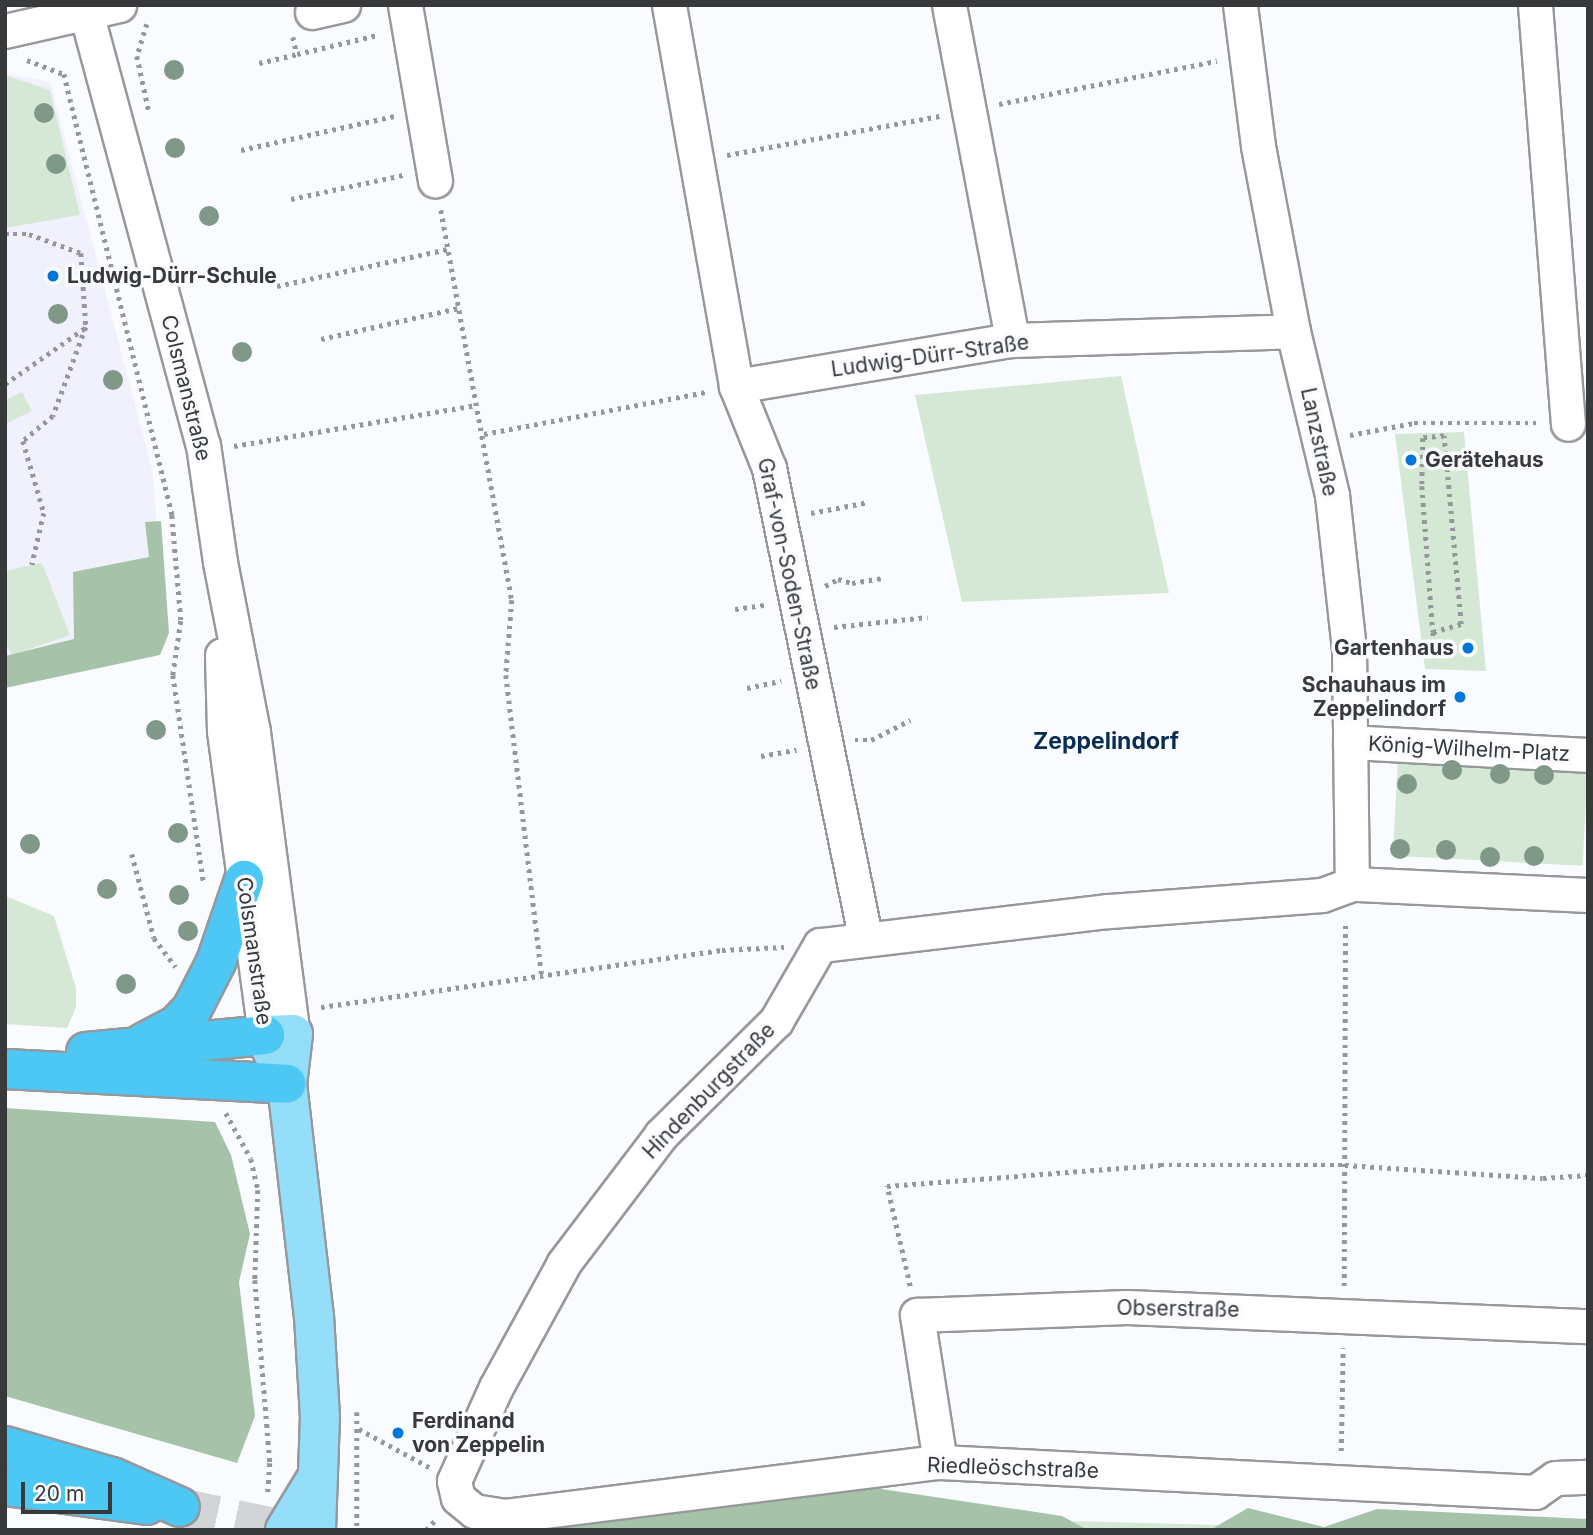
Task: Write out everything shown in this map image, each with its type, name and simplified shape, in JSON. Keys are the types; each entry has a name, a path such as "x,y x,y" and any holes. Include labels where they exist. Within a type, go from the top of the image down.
{"highway":[{"path":"121,1051 159,1037 178,1024 193,986 244,880"},
{"path":"5,1049 121,1051 284,1026"},
{"path":"5,1069 287,1084"},
{"path":"5,1446 112,1477 180,1507 110,1503 5,1486"}],"main road":[{"name":"Colsmanstraße","path":"284,1026 287,1084 314,1315 321,1472 302,1521"}],"street":[{"path":"5,31 85,9 120,5"},
{"path":"405,5 434,174"},
{"name":"Graf-von-Soden-Straße","path":"669,5 736,386 768,463 866,939"},
{"path":"949,5 1012,340"},
{"name":"Lanzstraße","path":"1240,5 1258,146 1293,331 1321,440 1349,648 1352,884"},
{"path":"1535,5 1568,424"},
{"name":"Colsmanstraße","path":"85,9 203,445 220,562 253,732 284,1026"},
{"name":"Ludwig-Dürr-Straße","path":"736,386 1012,340 1293,331"},
{"name":"Colsmanstraße","path":"220,562 224,731 244,880 284,1026"},
{"name":"König-Wilhelm-Platz","path":"1350,742 1588,755"},
{"path":"820,944 1107,911 1322,895 1352,884 1588,895"},
{"name":"Hindenburgstraße","path":"454,1481 496,1387 564,1263 661,1135 776,1021 820,944"},
{"name":"Obserstraße","path":"917,1315 1127,1307 1588,1326"},
{"path":"917,1315 940,1462"},
{"name":"Riedleöschstraße","path":"454,1481 458,1498 474,1511 504,1516 940,1462 1535,1492 1555,1478 1588,1477"}],"path":[{"path":"137,56 147,24"},
{"path":"259,63 297,54"},
{"path":"40,62 64,74 172,514 181,621 173,675 205,893"},
{"path":"241,150 423,110"},
{"path":"291,199 434,174 484,434 512,600 506,675 542,977"},
{"path":"5,234 29,234 81,253 86,327 53,416 23,441 44,513 32,565"},
{"path":"277,286 448,249"},
{"path":"321,339 459,308"},
{"path":"5,384 86,327"},
{"path":"484,434 736,386"},
{"path":"230,445 477,405"},
{"path":"1321,440 1413,423 1568,424"},
{"path":"1433,632 1461,624 1444,436 1423,438 1422,486 1433,632 1436,658"},
{"path":"779,519 869,502"},
{"path":"794,591 822,587 838,579 852,583 885,578"},
{"path":"802,627 866,626 927,617"},
{"path":"132,853 154,938 193,986"},
{"path":"1340,1483 1344,1314 1345,909 1352,884"},
{"path":"284,1026 542,977 722,950 820,944"},
{"path":"226,1079 225,1112 251,1159 258,1190 255,1280 270,1463 302,1521"},
{"path":"917,1315 887,1186 1160,1165 1345,1165 1543,1178 1588,1175"},
{"path":"359,1429 419,1461"}],"shaded area":[{"name":"Ludwig-Dürr-Schule","path":"5,73 50,82 152,469 164,605 5,671"}],"green space":[{"path":"5,75 50,90 80,215 5,228"},
{"path":"1121,376 1169,593 962,602 915,395"},
{"path":"22,392 32,411 5,424 5,400"},
{"path":"1464,432 1486,671 1425,669 1395,434"},
{"path":"161,521 169,633 160,655 5,688 5,656 74,639 73,572 149,557 145,522"},
{"path":"42,563 70,635 12,655 5,642 5,571"},
{"path":"1398,758 1588,768 1583,866 1393,856"},
{"path":"5,896 54,916 76,988 76,1007 67,1028 5,1024"},
{"path":"5,1108 215,1122 231,1155 250,1234 239,1282 255,1416 237,1463 5,1396"},
{"path":"868,1487 1062,1516 1088,1530 544,1530"},
{"path":"1248,1508 1324,1527 1377,1509 1588,1519 1588,1530 1210,1530"},
{"path":"1072,1521 1219,1525 1210,1530 1088,1530"}],"tunnel":[{"path":"180,1507 288,1530"}],"place":[{"name":"Ludwig-Dürr-Schule","path":"53,276"},
{"name":"Gerätehaus","path":"1411,460"},
{"name":"Gartenhaus","path":"1468,648"},
{"name":"Schauhaus im Zeppelindorf","path":"1460,697"},
{"name":"Ferdinand von Zeppelin","path":"398,1433"}],"district":[{"name":"Zeppelindorf","path":"1106,741"}]}
